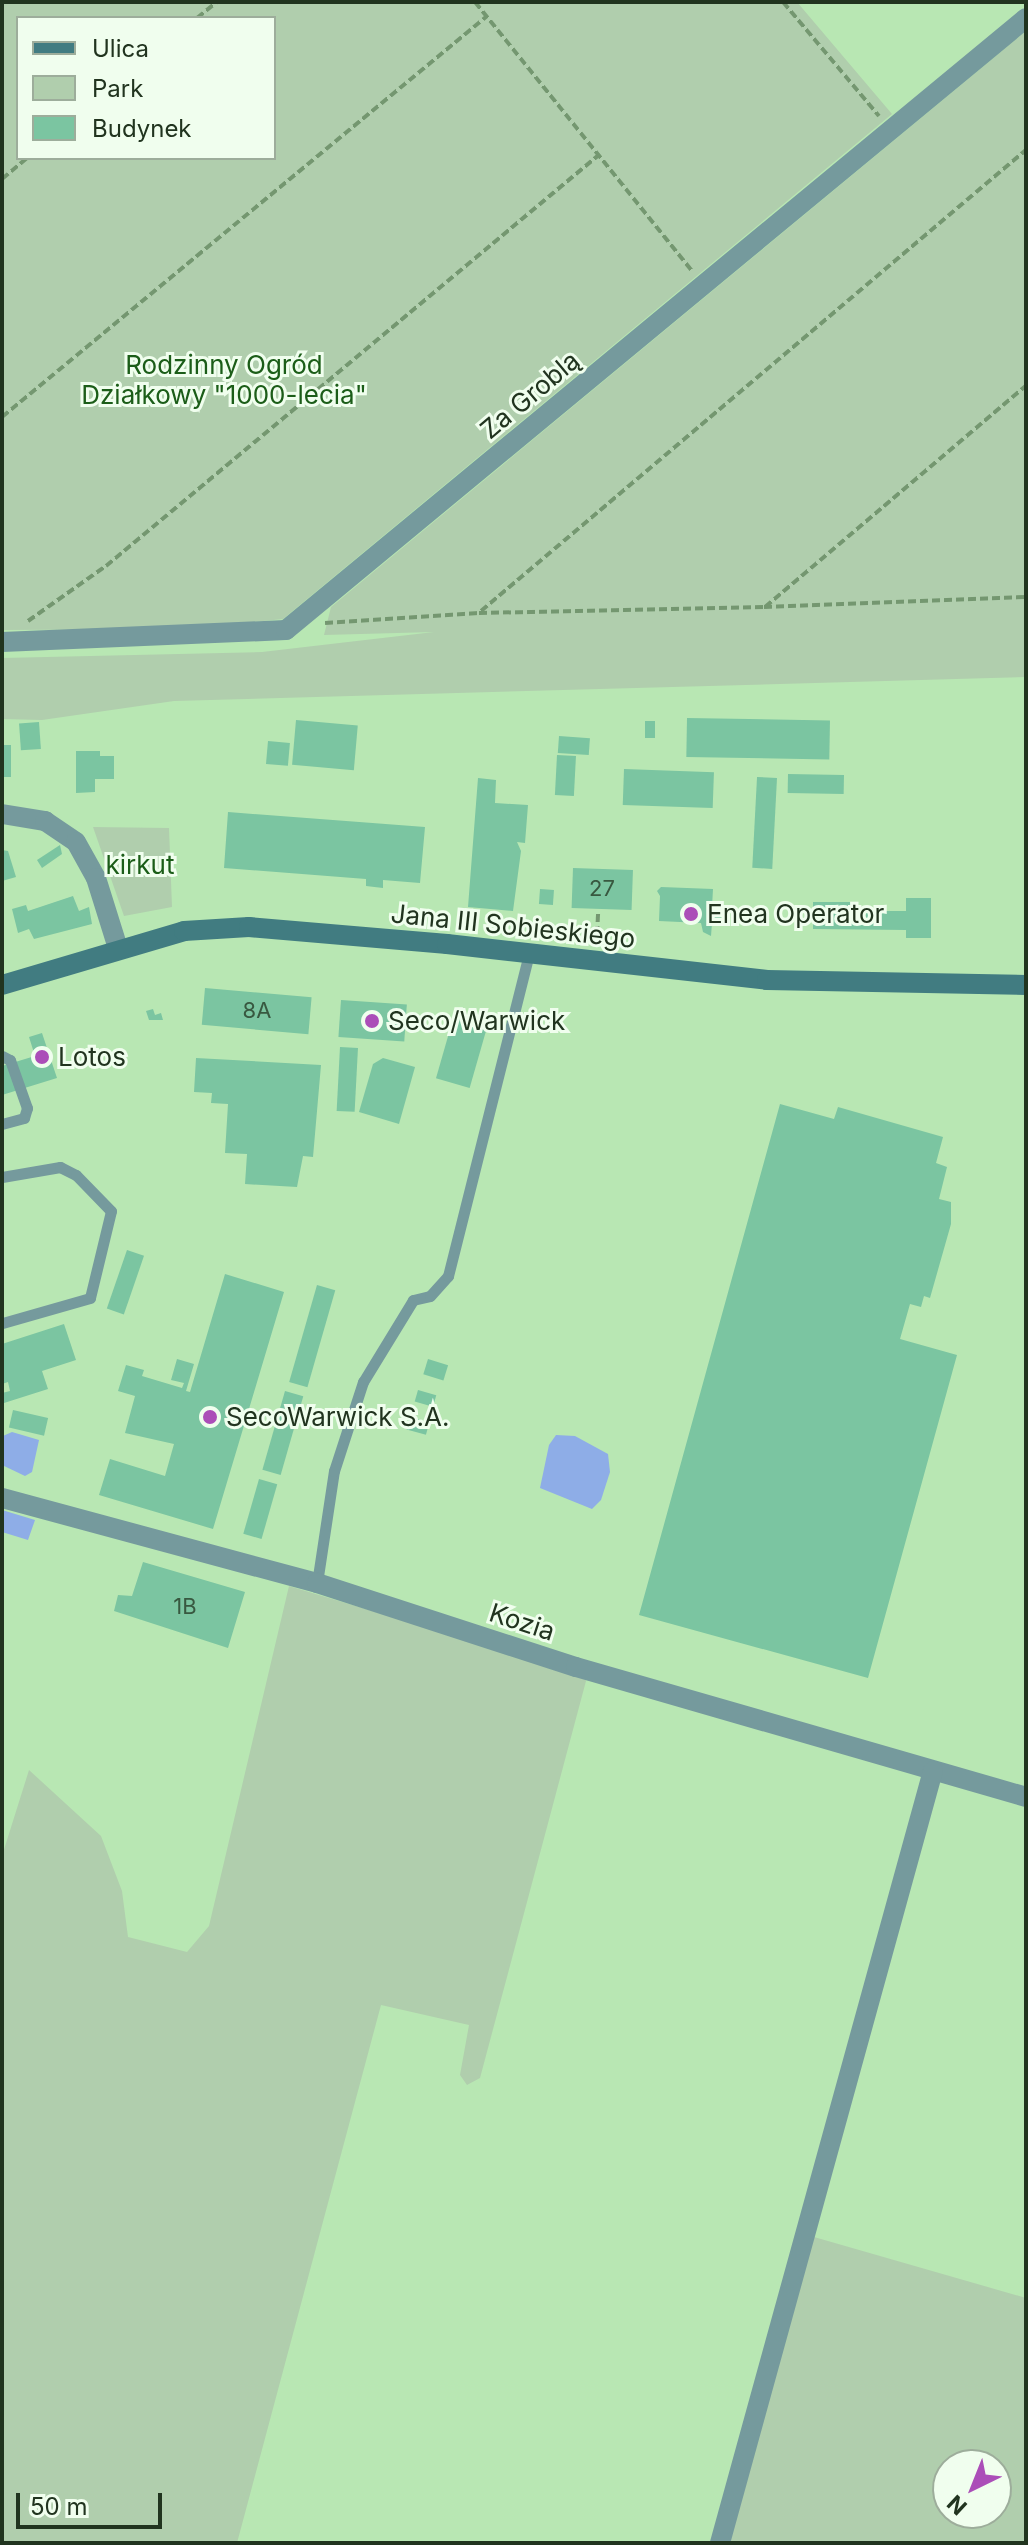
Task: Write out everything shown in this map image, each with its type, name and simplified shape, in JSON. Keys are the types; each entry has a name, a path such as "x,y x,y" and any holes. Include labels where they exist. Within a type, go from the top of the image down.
{"street":[{"name":"Za Groblą","path":"286,630 1026,18"},
{"path":"2,642 286,630"},
{"path":"5,820 45,821 76,842 96,878 118,948"},
{"name":"Jana III Sobieskiego","path":"2,985 118,948 184,931 249,927 767,980 1026,985"},
{"name":"Kozia","path":"2,1498 317,1583 576,1667 1026,1797"},
{"path":"720,2543 933,1771"}],"lane":[{"path":"317,1583 334,1471 363,1382 413,1300 430,1296 448,1276 529,954"},
{"path":"2,1056 10,1060 27,1108 24,1118 2,1124"},
{"path":"2,1177 60,1167 76,1175 111,1211 90,1298 2,1323"}],"path":[{"path":"200,16 217,2"},
{"path":"475,2 704,285"},
{"path":"783,2 891,130"},
{"path":"2,417 487,16"},
{"path":"479,613 1026,150"},
{"path":"14,623 27,622 106,566 600,154"},
{"path":"2,179 25,160"},
{"path":"764,607 1026,386"},
{"path":"286,630 329,622 479,613 1026,597"},
{"path":"597,934 598,913"}],"green space":[{"name":"Rodzinny Ogród Działkowy \"1000-lecia\"","path":"2,2 797,2 892,114 283,619 184,629 2,630"},
{"path":"1026,31 1026,677 174,701 42,720 2,719 2,658 262,652 434,632 324,635 331,607"},
{"name":"kirkut","path":"93,827 169,828 172,907 124,916"},
{"path":"289,1586 583,1674 586,1681 480,2078 467,2085 460,2075 469,2025 381,2005 237,2543 2,2543 2,1856 29,1770 101,1836 122,1891 128,1937 187,1952 209,1926"},
{"path":"814,2237 1026,2298 1026,2543 727,2543"}],"water":[{"path":"12,1432 39,1440 32,1472 25,1476 2,1465 3,1436"},
{"path":"556,1435 575,1436 608,1454 610,1472 601,1500 592,1509 540,1488 549,1445"},
{"path":"2,1510 35,1520 28,1540 2,1532"}],"building":[{"path":"687,718 830,720 829,759 686,757"},
{"path":"296,720 358,725 354,770 292,765"},
{"path":"645,721 655,721 655,738 645,738"},
{"path":"39,722 41,749 21,750 19,723"},
{"path":"559,736 590,738 589,755 558,753"},
{"path":"268,741 290,743 288,766 266,764"},
{"path":"2,745 11,745 11,777 2,777"},
{"path":"76,751 100,751 100,756 114,756 114,779 95,779 95,792 76,793"},
{"path":"557,755 576,756 574,796 555,795"},
{"path":"624,769 714,772 713,808 623,805"},
{"path":"788,774 844,775 844,794 788,793"},
{"path":"757,777 777,778 772,869 752,868"},
{"path":"478,778 496,780 495,803 528,805 525,843 517,842 521,851 513,911 468,907"},
{"path":"228,812 425,827 420,883 383,880 383,888 366,886 366,879 224,868"},
{"path":"60,845 62,854 42,868 37,860"},
{"path":"2,850 8,851 16,877 2,881"},
{"path":"573,868 633,870 632,910 572,908"},
{"name":"Enea Operator","path":"661,887 713,889 712,907 722,907 721,924 712,923 711,936 703,932 701,923 659,921 660,896 657,891"},
{"path":"540,889 554,890 553,905 539,904"},
{"path":"73,896 79,911 89,907 92,924 34,939 29,929 18,933 12,909 26,905 28,911"},
{"path":"906,898 931,898 931,938 906,938 906,930 813,929 813,902 851,902 851,911 906,911"},
{"path":"205,988 312,997 308,1034 202,1025"},
{"name":"Seco/Warwick","path":"341,1000 407,1005 404,1042 338,1037"},
{"path":"153,1009 155,1015 161,1013 163,1020 149,1020 146,1011"},
{"path":"455,1012 489,1022 470,1088 436,1078"},
{"path":"42,1033 57,1078 2,1095 2,1066 35,1056 29,1037"},
{"path":"340,1047 358,1048 355,1112 337,1111"},
{"path":"196,1058 321,1065 313,1157 303,1156 297,1187 245,1184 247,1154 225,1153 228,1104 211,1103 212,1093 194,1092"},
{"path":"383,1058 415,1067 399,1124 359,1112 373,1064"},
{"path":"780,1104 834,1119 838,1107 943,1137 936,1163 947,1167 939,1199 951,1202 951,1224 930,1298 924,1296 921,1307 910,1304 900,1339 957,1355 868,1678 639,1615"},
{"path":"127,1250 144,1256 124,1314 107,1309"},
{"name":"SecoWarwick S.A.","path":"225,1274 284,1292 213,1529 99,1495 110,1459 165,1476 174,1444 125,1433 135,1396 118,1391 126,1365 144,1370 142,1376 182,1388 184,1383 171,1380 177,1359 194,1364 186,1391 190,1392"},
{"path":"317,1285 335,1290 307,1387 289,1382"},
{"path":"64,1324 76,1360 42,1371 48,1389 4,1403 2,1393 10,1391 8,1382 2,1384 2,1344"},
{"path":"428,1359 448,1365 443,1380 423,1374"},
{"path":"418,1390 436,1395 433,1407 415,1402"},
{"path":"285,1391 303,1396 281,1475 262,1470"},
{"path":"13,1410 48,1418 44,1436 9,1428"},
{"path":"410,1417 429,1422 426,1435 407,1430"},
{"path":"259,1479 277,1484 262,1539 243,1534"},
{"path":"143,1562 245,1592 228,1648 114,1611 118,1595 132,1596"}],"place":[{"name":"Enea Operator","path":"691,914"},
{"name":"Seco/Warwick","path":"372,1021"},
{"name":"Lotos","path":"42,1057"},
{"name":"SecoWarwick S.A.","path":"210,1417"}]}
